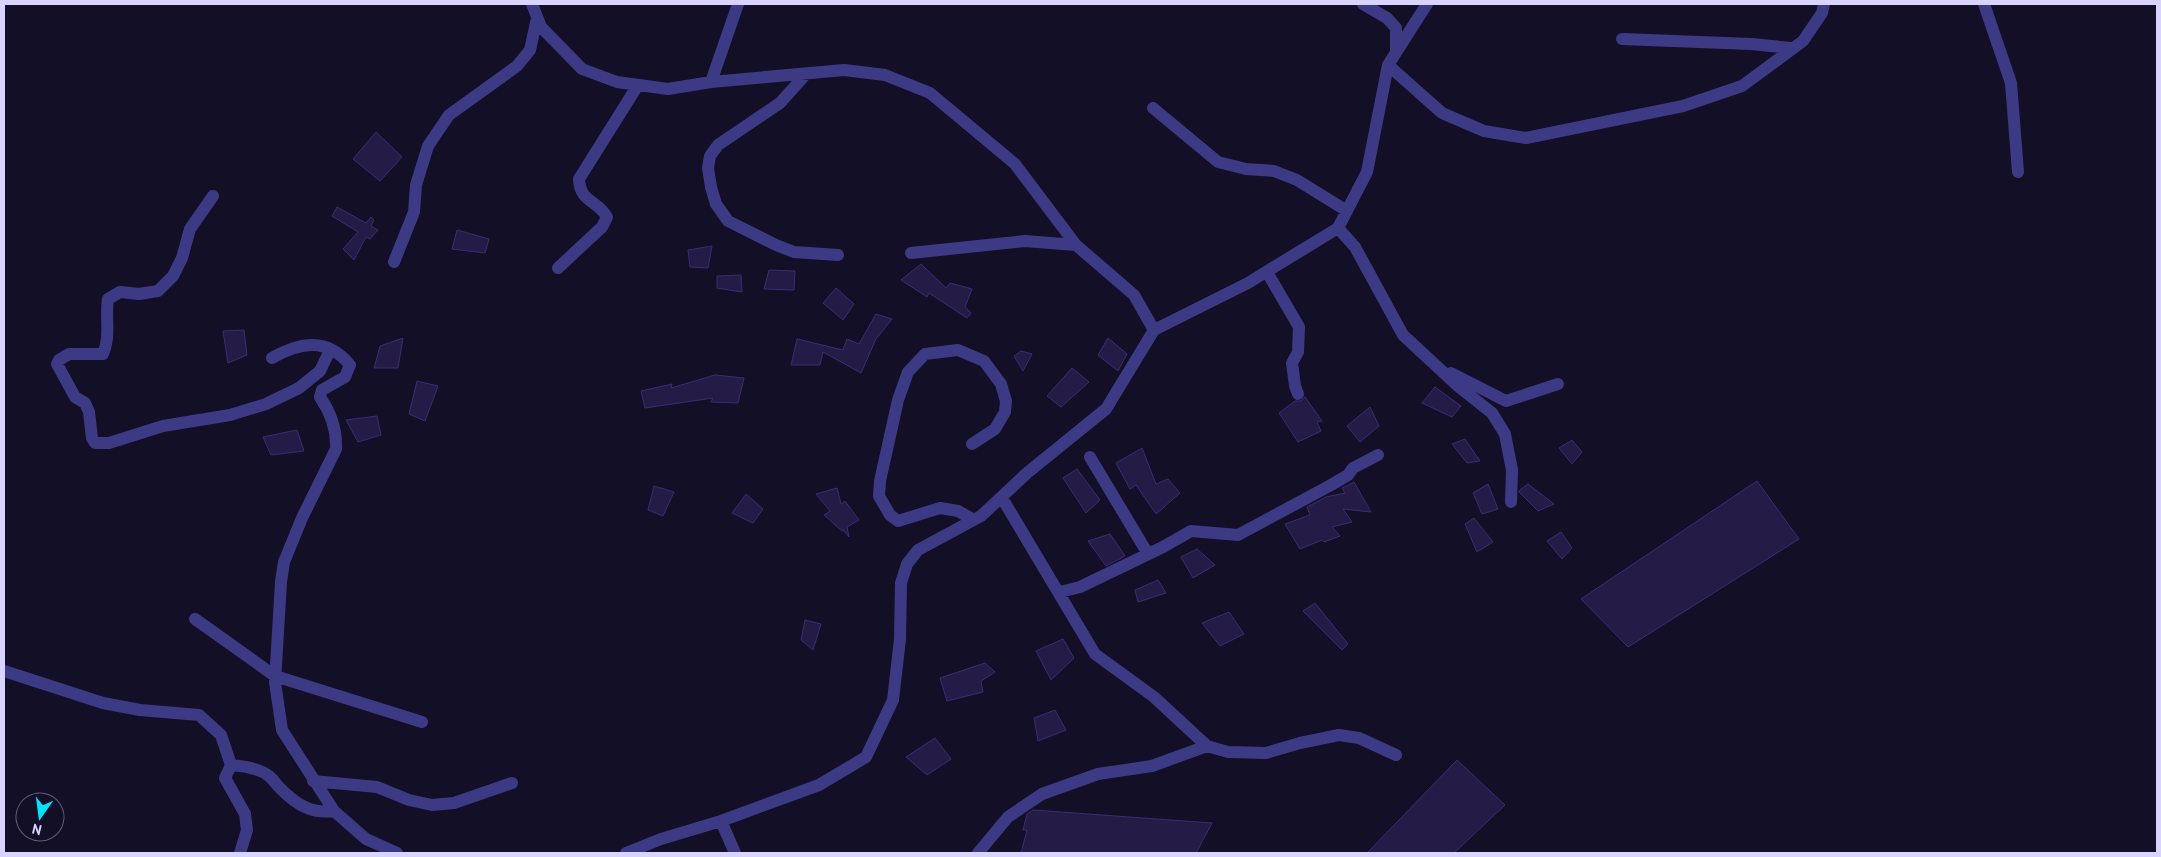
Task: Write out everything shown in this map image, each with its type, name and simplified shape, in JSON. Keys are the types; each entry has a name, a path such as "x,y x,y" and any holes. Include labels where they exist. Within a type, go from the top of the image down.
{"street":[{"path":"532,4 541,27 582,69 617,82 668,89 711,82 844,70 885,76 930,92 1015,164 1076,245 1134,295 1154,330"},
{"path":"711,82 738,4"},
{"path":"1363,4 1387,18 1396,28 1396,53"},
{"path":"626,853 661,839 721,822 819,785 866,757 893,700 900,639 901,583 907,564 918,550 981,516 1106,409 1154,330 1267,272 1338,228 1367,172 1388,65 1427,4"},
{"path":"1388,65 1442,113 1484,132 1526,138 1683,106 1742,86 1802,40 1822,13 1824,4"},
{"path":"1984,4 2011,83 2018,172"},
{"path":"394,262 414,212 416,184 428,146 449,114 517,66 530,50 537,18"},
{"path":"1622,39 1750,44 1791,48"},
{"path":"806,74 780,103 718,144 710,156 708,168 711,187 716,204 728,220 776,245 794,252 838,255"},
{"path":"558,268 602,227 607,217 604,211 586,199 579,190 579,179 638,85"},
{"path":"1153,108 1218,162 1246,169 1274,171 1282,174 1297,180 1347,211"},
{"path":"213,196 190,229 182,258 174,276 158,291 139,294 120,292 108,299 106,312 108,342 103,354 69,354 58,360 57,364 76,396 85,403 89,412 92,438 95,443 109,443 163,426 230,415 266,404 299,388 320,371 330,350"},
{"path":"1338,228 1354,248 1403,335 1492,413 1505,434 1512,470 1511,502"},
{"path":"911,253 1024,242 1076,245"},
{"path":"1267,272 1298,327 1298,352 1292,363 1298,394"},
{"path":"272,358 291,347 316,344 342,355 350,365 345,377 322,390 320,397 331,413 336,449 302,518 284,562 275,676 282,730 313,782 334,811 366,840 397,853"},
{"path":"972,444 995,429 1005,412 1006,401 1001,384 984,361 958,350 925,354 908,372 898,400 880,480 879,496 890,515 898,521 940,508 958,511 974,520"},
{"path":"1434,363 1506,401 1558,384"},
{"path":"1060,592 1080,587 1192,531 1238,535 1331,485 1348,475 1353,468 1378,455"},
{"path":"1090,457 1148,554"},
{"path":"1002,498 1060,592 1095,654 1154,697 1207,746 1228,752 1266,753 1339,734 1359,738 1396,755"},
{"path":"195,619 275,676 422,722"},
{"path":"4,671 102,703 140,710 200,715 222,735 231,765 225,778 245,814 247,830 240,853"},
{"path":"978,853 1008,818 1042,794 1098,774 1152,766 1207,746"},
{"path":"231,765 246,766 268,775 281,790 298,804 319,813 334,811"},
{"path":"313,782 377,787 409,800 432,805 454,803 512,783"},
{"path":"721,822 735,853"}],"building":[{"path":"376,132 402,157 380,181 353,159"},
{"path":"337,207 366,223 371,217 374,220 371,226 378,230 370,239 366,237 354,260 343,249 358,232 332,216"},
{"path":"457,230 489,239 485,253 452,249"},
{"path":"712,246 708,268 690,267 688,250"},
{"path":"921,264 946,288 950,283 972,289 965,307 971,313 967,318 929,293 927,297 901,280"},
{"path":"769,270 795,271 794,290 764,289"},
{"path":"741,275 742,292 717,288 717,276"},
{"path":"836,288 854,304 843,320 823,303"},
{"path":"876,314 892,319 876,339 861,373 823,352 820,365 791,365 797,339 843,350 847,339 859,344"},
{"path":"244,330 247,355 228,363 223,331"},
{"path":"403,338 398,368 374,368 380,346"},
{"path":"1108,338 1127,354 1118,371 1098,355"},
{"path":"1021,351 1032,354 1023,371 1014,356"},
{"path":"1072,368 1089,382 1061,407 1047,396"},
{"path":"715,375 744,378 738,403 711,402 713,398 645,408 641,391 672,384 671,388"},
{"path":"417,381 438,386 425,421 409,414"},
{"path":"1435,387 1461,406 1452,417 1422,403"},
{"path":"1305,397 1322,421 1317,422 1321,431 1298,442 1279,413 1295,401 1301,401"},
{"path":"1370,407 1379,426 1360,442 1347,426"},
{"path":"377,416 381,435 358,442 346,420"},
{"path":"297,430 304,451 271,455 263,437"},
{"path":"1465,439 1480,461 1467,463 1452,444"},
{"path":"1572,440 1582,452 1572,464 1559,448"},
{"path":"1142,448 1156,484 1168,479 1180,493 1156,514 1136,485 1130,489 1116,463"},
{"path":"1077,469 1100,500 1086,513 1063,478"},
{"path":"1757,481 1799,539 1628,647 1581,599"},
{"path":"1354,482 1371,512 1343,509 1352,522 1332,527 1340,536 1324,542 1322,540 1300,549 1285,524 1310,515 1307,507 1326,497 1345,493 1342,488"},
{"path":"1488,484 1498,509 1482,514 1473,493"},
{"path":"1528,484 1554,504 1538,511 1519,492"},
{"path":"654,486 674,492 663,516 648,510"},
{"path":"837,488 841,504 845,501 859,520 847,527 849,537 824,515 830,511 816,494"},
{"path":"746,494 763,509 753,523 732,513"},
{"path":"1474,518 1493,542 1477,552 1465,524"},
{"path":"1561,532 1572,548 1562,559 1547,541"},
{"path":"1110,534 1125,556 1106,566 1088,541"},
{"path":"1197,549 1215,565 1193,578 1181,557"},
{"path":"1158,580 1166,593 1138,602 1135,590"},
{"path":"1315,603 1348,644 1342,650 1303,611"},
{"path":"1229,612 1244,634 1220,646 1202,623"},
{"path":"805,620 821,624 813,650 801,640"},
{"path":"1063,639 1074,658 1051,680 1036,651"},
{"path":"985,663 995,672 981,681 983,692 947,701 940,678"},
{"path":"1055,710 1066,730 1038,741 1034,718"},
{"path":"935,738 951,759 927,775 906,757"},
{"path":"1457,760 1505,805 1454,853 1367,853"},
{"path":"1033,810 1212,823 1196,853 1021,853 1027,830 1023,830 1027,814"}]}
